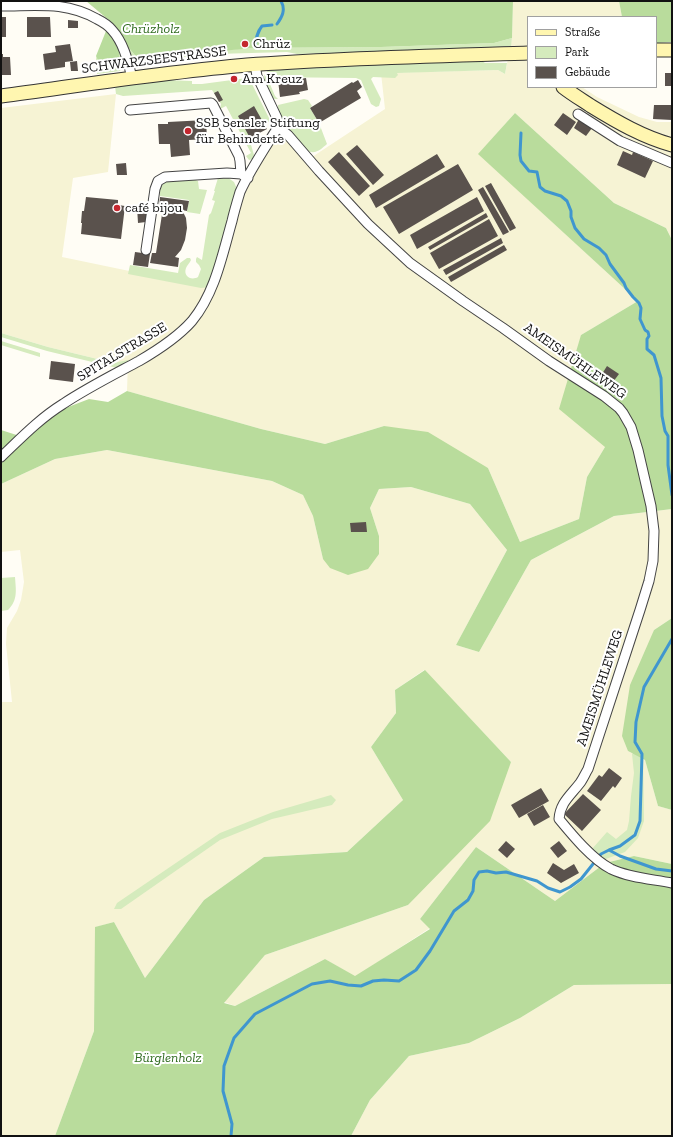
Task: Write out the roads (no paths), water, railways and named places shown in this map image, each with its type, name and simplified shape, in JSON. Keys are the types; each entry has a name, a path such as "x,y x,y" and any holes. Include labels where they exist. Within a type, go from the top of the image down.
{"main road":[{"path":"657,50 672,50"},
{"name":"SCHWARZSEESTRASSE","path":"1,96 193,70 314,61 527,53"},
{"path":"564,88 621,124 646,136 672,145"}],"street":[{"path":"1,6 62,6 78,10 92,16 109,26 116,35 125,53 132,78"},
{"path":"255,65 257,76 277,118 278,127"},
{"path":"130,110 211,103 239,156 244,176 216,174 165,177 158,181 146,250"},
{"path":"578,114 620,141 672,163"},
{"name":"SPITALSTRASSE","path":"1,457 23,435 51,412 89,388 159,349 191,322 202,308 210,293 221,260 244,176 278,127"},
{"name":"AMEISMÜHLEWEG","path":"278,127 288,135 368,224 410,263 549,361 604,396 619,408 631,426 651,506 654,531 653,561 649,581 640,610 588,769 581,782 562,806 559,820 589,852 609,867 627,874 672,883"}],"waterway":[{"path":"277,24 282,16 283,7 281,1"},
{"path":"255,47 256,38 260,28 262,26 272,25"},
{"path":"521,133 521,161 529,171 537,172 540,187 545,191 561,196 567,201 575,228 584,239 599,248 606,255 610,264 626,288 639,303 641,308 640,319 649,336 647,339 647,349 654,355 661,378 662,416 665,431 668,436 668,465 672,495"},
{"path":"231,1136 232,1124 223,1091 224,1066 234,1038 255,1014 312,984 330,981 361,986 373,981 399,981 416,970 430,951 454,911 468,900 473,891 474,880 479,872 506,872 537,881 548,888 560,892 581,879 601,854 620,846 635,835 640,821 642,754 635,742 636,722 644,687 672,639"},
{"path":"609,850 620,856 656,869 672,871"}],"place":[{"name":"Chrüz","path":"245,44"},
{"name":"Am Kreuz","path":"234,79"},
{"name":"SSB Sensler Stiftung für Behinderte","path":"188,131"},
{"name":"café bijou","path":"117,208"}],"park label":[{"name":"Chrüzholz","path":"151,29"},
{"name":"Bürglenholz","path":"168,1058"}]}
